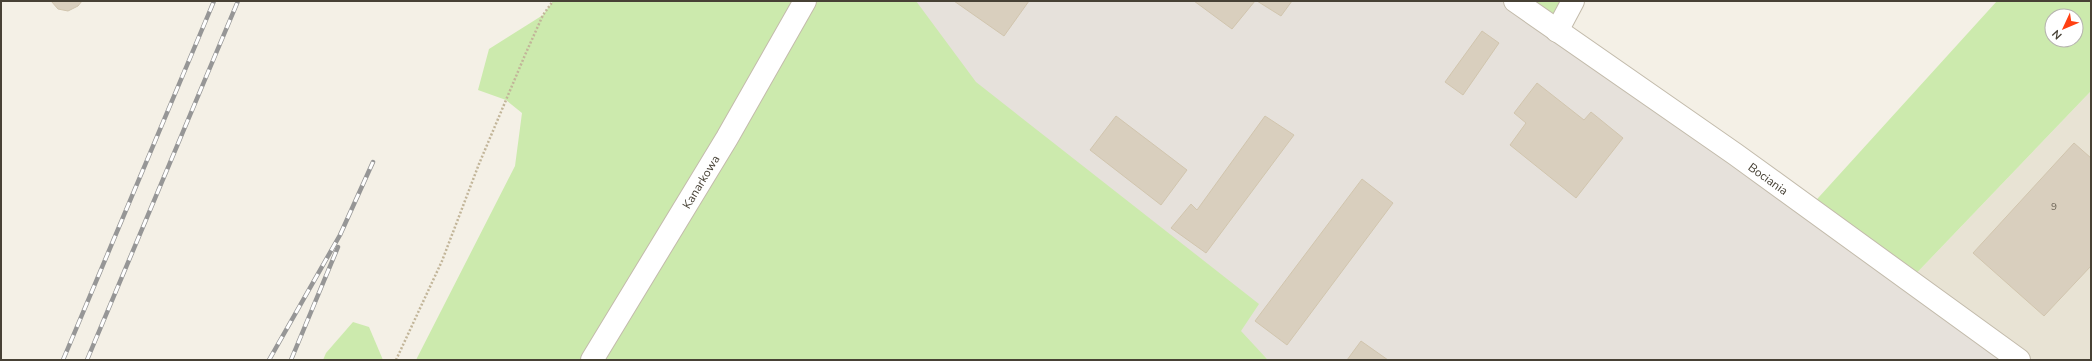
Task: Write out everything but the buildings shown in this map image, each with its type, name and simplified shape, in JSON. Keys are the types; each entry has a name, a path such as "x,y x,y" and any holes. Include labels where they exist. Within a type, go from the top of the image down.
{"street":[{"name":"Kanarkowa","path":"592,360 727,138 805,1"},
{"name":"Bociania","path":"1515,1 1735,154 2019,360"},
{"path":"1557,31 1573,1"}],"path":[{"path":"396,360 442,261 479,164 524,55 543,15 553,1"}],"shaded area":[{"path":"886,1 1515,1 2006,351 1999,360 1266,360 1267,359"},
{"path":"2091,91 2091,360 2019,360 1909,281"}],"green space":[{"path":"553,1 916,1 976,82 1259,304 1241,331 1267,359 416,360 515,166 522,113 506,100 478,90 489,49 543,15"},
{"path":"1534,1 1573,1 1557,31"},
{"path":"1997,1 2091,1 2091,91 1909,281 1809,208"},
{"path":"353,322 369,327 383,360 323,360 326,353"}],"railway":[{"path":"63,360 214,1"},
{"path":"87,360 238,1"},
{"path":"269,360 340,235 373,162"},
{"path":"291,360 338,247"}]}
